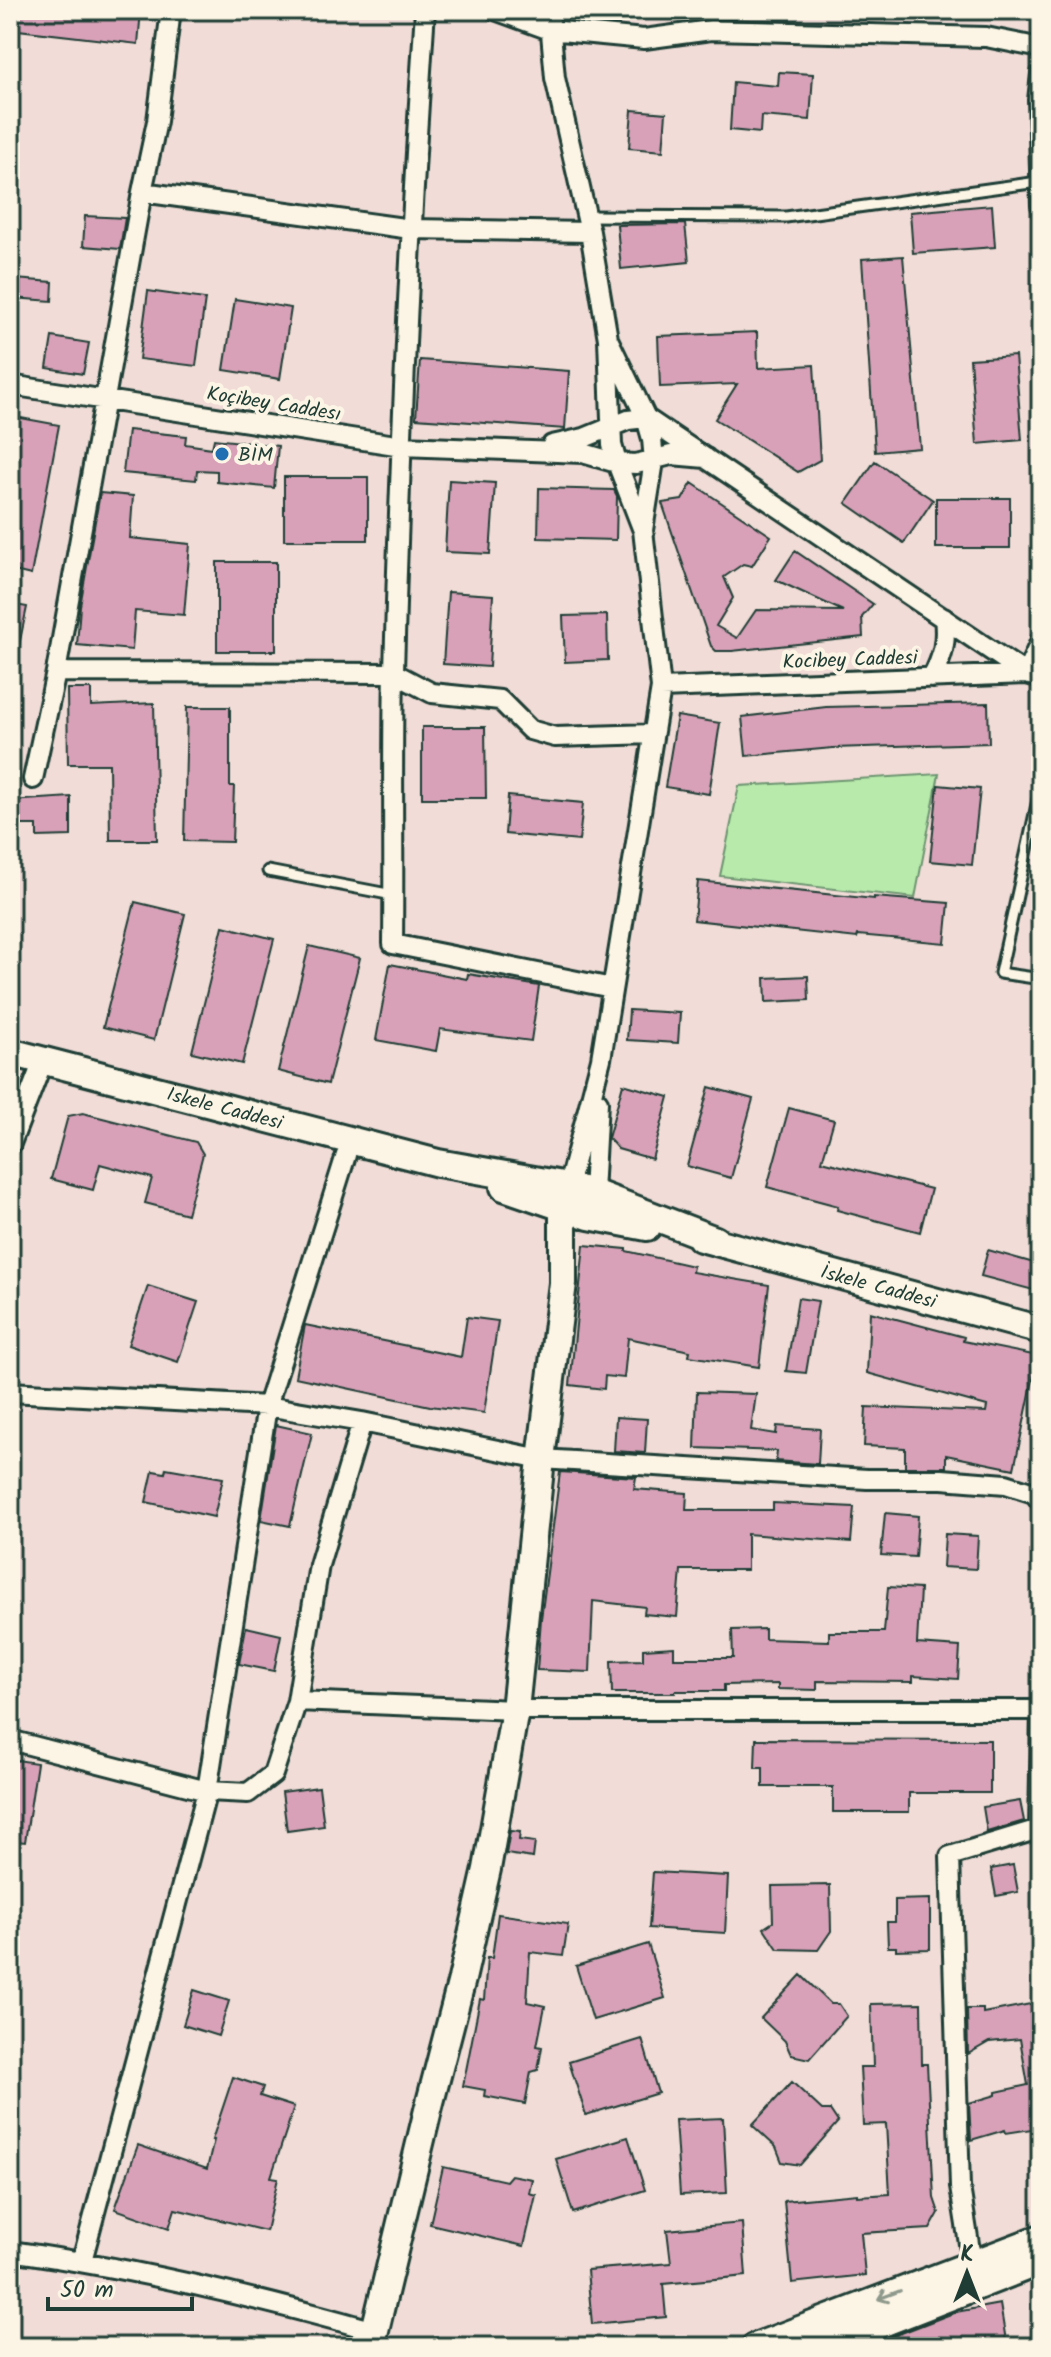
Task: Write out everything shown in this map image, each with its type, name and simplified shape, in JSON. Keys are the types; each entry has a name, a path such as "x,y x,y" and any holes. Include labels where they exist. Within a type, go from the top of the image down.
{"main road":[{"name":"İskele Caddesi","path":"10,1052 438,1163 1041,1330"},
{"path":"373,2339 487,1869 515,1710 541,1459 563,1283 578,1201"},
{"path":"755,2347 1041,2238"},
{"path":"821,2347 1041,2261"}],"street":[{"path":"33,779 56,672 157,121 171,10"},
{"path":"425,10 411,229 394,673 393,944 612,988"},
{"path":"495,10 550,30 644,39 711,30 986,37 1041,48"},
{"path":"549,10 555,78 608,339 611,426 617,463 643,530 661,688 578,1201"},
{"path":"1041,74 1038,100 1041,205"},
{"path":"142,192 411,229 587,224"},
{"path":"608,339 646,418 652,439 654,461 643,530"},
{"name":"Koçibey Caddesı","path":"10,385 402,446 532,449 583,453 617,463 636,464 671,455 706,458"},
{"path":"646,418 1034,676 1041,640"},
{"name":"Koçibey Caddesı","path":"532,449 584,438 611,426 646,418"},
{"path":"932,678 947,639 944,618"},
{"path":"56,672 394,673 432,693 500,700 530,730 555,737 653,734"},
{"name":"Kocibey Caddesi","path":"661,688 1034,676"},
{"path":"578,1201 601,1059"},
{"path":"10,1146 43,1061"},
{"path":"82,2261 207,1791 267,1406 346,1155"},
{"path":"10,1392 267,1406 541,1459 1006,1484 1034,1493 1041,1502"},
{"path":"10,1740 207,1791 248,1793 273,1774 297,1701 319,1565 362,1422"},
{"path":"297,1701 515,1710 1041,1710 1039,1829 950,1856 960,2187 972,2263"},
{"path":"10,2251 82,2261 273,2302 373,2339"}],"lane":[{"path":"587,224 786,217 1040,180"},
{"path":"1041,786 1000,973 1041,979"},
{"path":"268,871 393,895"}],"green space":[{"path":"939,774 915,898 720,876 739,786"}],"building":[{"path":"12,10 141,10 138,44 10,29"},
{"path":"779,72 813,74 810,120 761,116 760,133 730,130 733,82 778,86"},
{"path":"632,110 666,113 663,151 629,148"},
{"path":"992,205 995,247 913,253 910,212"},
{"path":"85,216 125,218 120,249 83,246"},
{"path":"685,224 689,262 621,269 617,225"},
{"path":"903,256 920,448 875,452 862,259"},
{"path":"15,279 53,282 52,301 13,298"},
{"path":"148,291 205,299 196,366 139,359"},
{"path":"235,299 291,308 280,379 224,370"},
{"path":"757,332 758,368 814,365 820,460 798,472 715,419 737,384 660,387 658,336"},
{"path":"52,337 89,343 83,374 47,368"},
{"path":"1015,356 1022,440 977,444 970,359"},
{"path":"420,360 569,371 565,429 416,418"},
{"path":"10,416 59,425 31,575 10,570"},
{"path":"128,430 186,436 185,444 212,448 214,439 278,446 274,488 217,482 217,471 197,470 196,480 123,473"},
{"path":"875,461 933,500 904,543 846,503"},
{"path":"284,477 368,477 368,540 284,540"},
{"path":"449,480 495,483 490,554 445,552"},
{"path":"692,483 771,536 752,566 743,564 724,577 733,598 716,626 737,638 756,610 843,611 776,580 795,551 873,604 862,617 863,637 716,651 711,646 662,503 682,500"},
{"path":"539,488 614,490 617,496 616,540 538,538"},
{"path":"100,493 133,496 130,538 190,544 184,615 135,611 132,650 77,645 80,606"},
{"path":"936,498 1010,498 1010,548 936,548"},
{"path":"217,562 276,562 276,651 217,651"},
{"path":"448,592 493,595 489,667 443,664"},
{"path":"10,604 27,607 17,655 10,654"},
{"path":"607,615 608,660 565,662 563,616"},
{"path":"67,689 91,689 91,706 154,703 157,840 110,840 109,764 68,764"},
{"path":"988,703 989,743 833,748 746,756 742,717 826,707"},
{"path":"187,707 230,707 230,786 234,786 232,842 184,841"},
{"path":"677,716 720,723 709,794 665,787"},
{"path":"422,727 485,727 486,798 422,798"},
{"path":"938,785 980,789 972,865 930,861"},
{"path":"508,796 583,803 579,841 505,834"},
{"path":"71,797 71,836 37,837 37,825 10,825 10,801"},
{"path":"698,881 874,899 949,903 945,943 858,935 857,938 694,920"},
{"path":"135,902 185,914 154,1040 103,1027"},
{"path":"223,926 274,939 242,1064 192,1052"},
{"path":"309,946 360,958 328,1084 278,1071"},
{"path":"390,964 467,979 468,974 539,986 531,1041 440,1029 436,1051 376,1040"},
{"path":"808,976 809,1000 766,1002 765,978"},
{"path":"629,1010 680,1013 678,1043 627,1040"},
{"path":"623,1084 669,1097 652,1159 618,1149 608,1138"},
{"path":"709,1087 753,1099 731,1178 687,1166"},
{"path":"789,1108 834,1120 822,1161 931,1189 920,1232 767,1187"},
{"path":"83,1113 196,1142 203,1154 187,1214 145,1203 152,1178 100,1164 93,1190 51,1179 68,1116"},
{"path":"584,1245 626,1249 693,1266 692,1272 769,1285 759,1367 689,1356 690,1351 628,1338 624,1378 605,1376 604,1389 570,1385"},
{"path":"988,1250 1041,1265 1041,1292 981,1276"},
{"path":"148,1286 198,1302 178,1362 128,1345"},
{"path":"798,1298 818,1301 806,1373 786,1371"},
{"path":"870,1312 964,1337 963,1341 1038,1356 1014,1469 946,1455 946,1467 905,1467 905,1448 864,1446 866,1407 986,1412 987,1406 867,1373"},
{"path":"467,1317 498,1321 484,1413 430,1406 295,1377 305,1325 461,1357"},
{"path":"697,1392 756,1394 751,1430 776,1434 777,1426 820,1429 818,1464 776,1461 777,1451 695,1448"},
{"path":"616,1417 647,1419 645,1453 614,1451"},
{"path":"276,1425 312,1433 290,1526 261,1520"},
{"path":"166,1468 223,1478 214,1517 146,1502 153,1471 165,1473"},
{"path":"560,1472 636,1477 634,1489 687,1493 686,1510 773,1510 773,1503 854,1507 851,1542 747,1534 747,1570 681,1570 677,1617 644,1614 645,1607 593,1601 590,1672 537,1670"},
{"path":"885,1513 918,1516 915,1557 881,1555"},
{"path":"945,1534 978,1536 976,1569 943,1567"},
{"path":"888,1587 920,1589 917,1644 960,1647 958,1679 913,1676 913,1682 817,1681 817,1690 778,1689 778,1684 724,1685 724,1691 612,1693 611,1661 643,1660 643,1649 674,1647 674,1658 733,1658 732,1630 765,1629 765,1639 829,1641 829,1632 884,1632"},
{"path":"246,1627 281,1635 274,1671 239,1664"},
{"path":"756,1739 990,1740 990,1793 909,1793 909,1812 833,1812 833,1787 763,1787 763,1768 755,1768"},
{"path":"10,1759 37,1763 25,1842 10,1840"},
{"path":"319,1787 324,1826 287,1831 282,1792"},
{"path":"1020,1801 1024,1821 987,1832 983,1807"},
{"path":"510,1831 520,1832 519,1840 535,1842 533,1858 506,1854"},
{"path":"1013,1865 1018,1892 996,1896 991,1869"},
{"path":"653,1872 728,1876 725,1933 649,1928"},
{"path":"830,1885 831,1931 818,1950 778,1949 764,1928 773,1922 772,1886"},
{"path":"930,1899 930,1949 896,1950 896,1947 888,1947 887,1922 895,1922 895,1900"},
{"path":"498,1914 568,1924 563,1956 530,1952 527,2002 545,2006 537,2046 542,2047 538,2070 531,2072 525,2104 484,2096 485,2090 463,2086 480,1999 484,2000 487,1958 492,1958"},
{"path":"648,1944 665,1998 593,2020 576,1966"},
{"path":"801,1975 831,2004 839,2004 847,2016 809,2059 791,2055 785,2041 761,2018"},
{"path":"194,1990 229,2001 218,2036 183,2025"},
{"path":"1041,2002 1041,2119 1031,2121 1032,2129 1006,2133 1005,2130 971,2140 969,2103 996,2095 996,2092 1028,2085 1020,2039 989,2042 968,2054 967,2009 983,2009 983,2013"},
{"path":"921,2003 922,2064 927,2064 934,2198 939,2213 930,2229 861,2233 865,2275 792,2283 784,2201 890,2194 886,2124 863,2125 860,2067 873,2067 871,2004"},
{"path":"642,2039 658,2093 586,2115 569,2062"},
{"path":"233,2077 263,2087 260,2096 294,2107 271,2177 278,2178 266,2231 175,2209 169,2228 115,2209 138,2145 207,2169 212,2140"},
{"path":"792,2082 822,2110 830,2110 838,2122 800,2165 782,2162 776,2147 752,2125"},
{"path":"723,2118 727,2193 680,2195 675,2120"},
{"path":"628,2137 645,2190 573,2213 556,2159"},
{"path":"443,2167 506,2181 511,2175 532,2179 529,2193 536,2195 524,2246 430,2224"},
{"path":"742,2223 746,2276 663,2284 666,2317 592,2324 587,2270 671,2263 667,2230"},
{"path":"1000,2304 1007,2347 865,2347 956,2312"}],"place":[{"name":"BİM","path":"222,454"}]}
